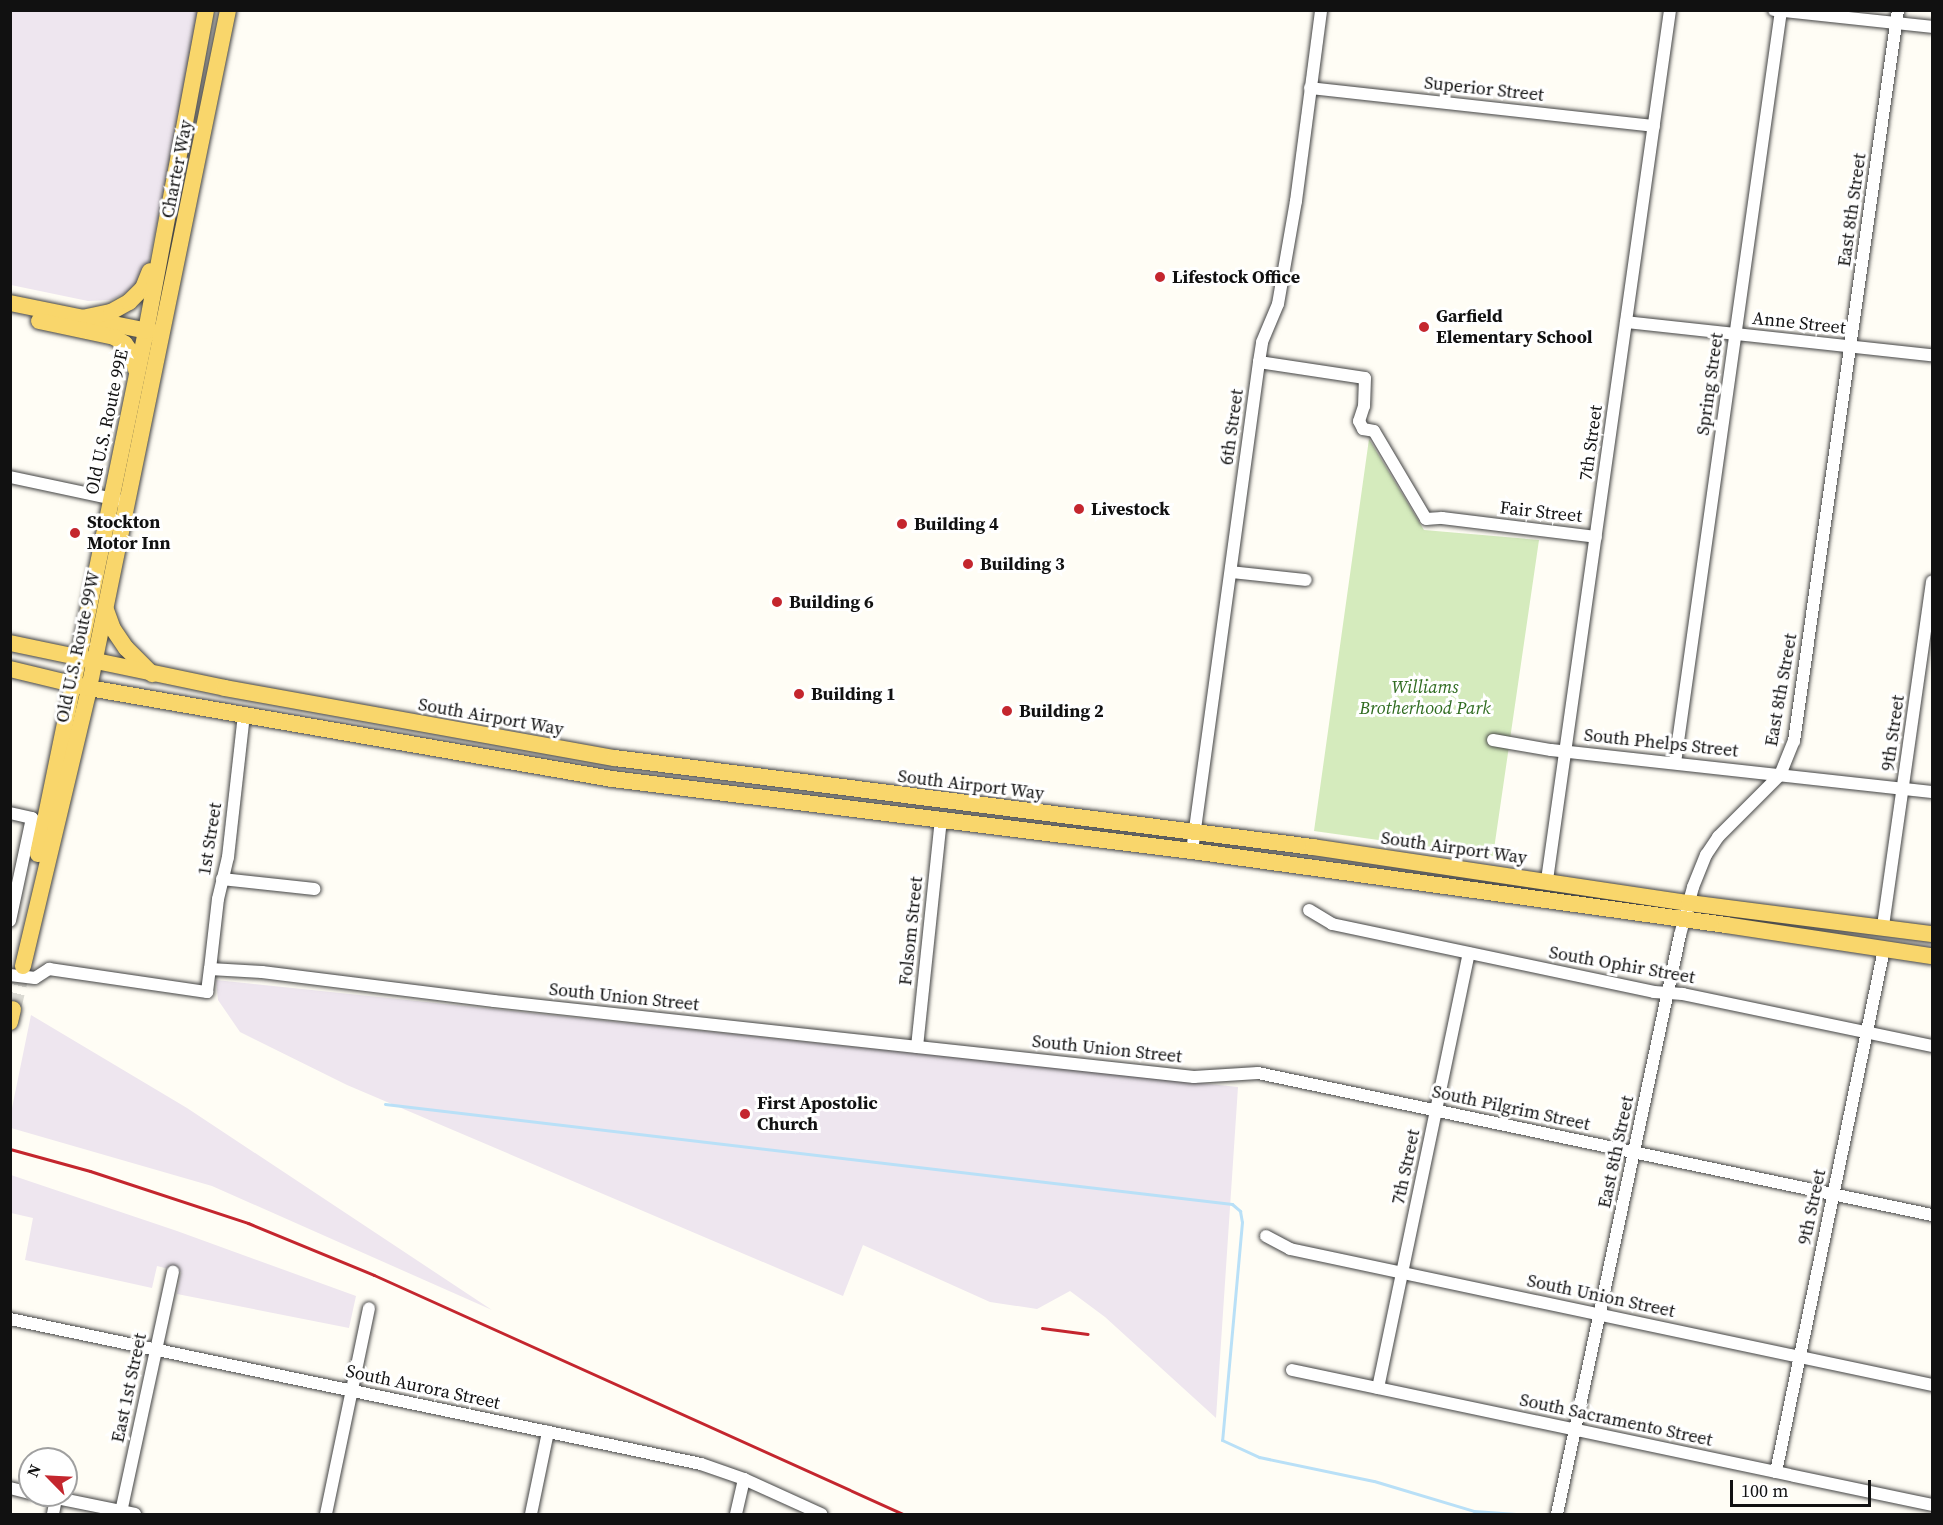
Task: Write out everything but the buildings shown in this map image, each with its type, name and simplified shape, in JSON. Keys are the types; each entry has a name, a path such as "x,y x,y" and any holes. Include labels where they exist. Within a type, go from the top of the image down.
{"main road":[{"name":"Old U.S. Route 99E","path":"16,969 18,945 146,331 206,10"},
{"name":"Charter Way","path":"164,334 228,10"},
{"path":"82,318 121,307 136,296 148,279 193,44 201,34"},
{"path":"10,304 164,334"},
{"path":"10,304 30,318 114,338 131,352 137,373"},
{"name":"Old U.S. Route 99W","path":"16,969 90,688 164,334"},
{"path":"106,609 112,629 119,639 152,674"},
{"name":"South Airport Way","path":"10,643 152,674 615,758 1195,832 1547,880 1689,903 1932,934"},
{"name":"South Airport Way","path":"10,669 90,688 612,779 1192,851 1932,956"},
{"path":"231,689 243,705 244,714"}],"street":[{"name":"6th Street","path":"1192,851 1259,362 1263,342 1278,304 1296,201 1321,10"},
{"name":"7th Street","path":"1547,880 1670,10"},
{"path":"1774,10 1897,17 1932,27"},
{"name":"Spring Street","path":"1675,763 1781,11"},
{"name":"East 8th Street","path":"1557,1515 1689,903 1700,868 1718,837 1780,775 1794,741 1897,17"},
{"name":"Superior Street","path":"1310,88 1654,126"},
{"name":"Anne Street","path":"1626,322 1932,355"},
{"name":"Fair Street","path":"1259,362 1365,378 1364,406 1359,421 1363,429 1374,431 1426,519 1434,518 1596,537"},
{"path":"10,477 129,502"},
{"path":"1231,572 1306,580"},
{"name":"9th Street","path":"1883,926 1932,581"},
{"name":"1st Street","path":"210,969 222,879 228,857 244,714"},
{"name":"South Phelps Street","path":"1493,740 1565,751 1932,792"},
{"path":"10,813 32,818 10,921"},
{"name":"Folsom Street","path":"917,1047 941,819"},
{"path":"222,879 314,890"},
{"name":"South Ophir Street","path":"1309,910 1332,924 1868,1032 1932,1047"},
{"name":"9th Street","path":"1776,1472 1884,949"},
{"name":"7th Street","path":"1378,1388 1469,953"},
{"path":"16,969 35,978 49,969 207,992 210,969"},
{"name":"South Union Street","path":"210,969 272,973 494,1001 1194,1077 1258,1073"},
{"name":"South Pilgrim Street","path":"1258,1073 1932,1215"},
{"name":"South Union Street","path":"1266,1236 1290,1249 1932,1385"},
{"name":"East 1st Street","path":"121,1512 172,1272"},
{"path":"326,1515 369,1308"},
{"name":"South Aurora Street","path":"10,1319 701,1464 744,1479 822,1515"},
{"name":"South Sacramento Street","path":"1292,1370 1932,1505"},
{"path":"531,1515 548,1432"},
{"path":"736,1515 744,1479"},
{"path":"78,1503 135,1515"}],"shaded area":[{"path":"11,11 202,11 149,261 133,289 111,300 88,301 11,285"},
{"path":"216,980 1238,1087 1216,1418 1105,1317 1070,1291 1037,1309 990,1302 863,1245 843,1296 347,1085 240,1032 218,1000"},
{"path":"31,1015 187,1108 492,1310 212,1186 11,1128 11,1113"},
{"path":"11,1175 177,1231 356,1296 349,1328 177,1294 181,1272 157,1266 152,1288 25,1260 33,1218 11,1213"}],"green space":[{"name":"Williams Brotherhood Park","path":"1369,439 1424,530 1539,540 1493,856 1314,831"}],"waterway":[{"path":"385,1104 1232,1204 1240,1211 1242,1222 1222,1440 1259,1457 1374,1481 1474,1511 1516,1514"}],"tunnel":[{"path":"13,1009 23,966"}],"railway":[{"path":"10,1149 90,1171 248,1223 374,1275 903,1514"},
{"path":"1042,1328 1088,1334"}],"place":[{"name":"Lifestock Office","path":"1160,277"},
{"name":"Garfield Elementary School","path":"1424,327"},
{"name":"Livestock","path":"1079,509"},
{"name":"Building 4","path":"902,524"},
{"name":"Stockton Motor Inn","path":"75,533"},
{"name":"Building 3","path":"968,564"},
{"name":"Building 6","path":"777,602"},
{"name":"Building 1","path":"799,694"},
{"name":"Building 2","path":"1007,711"},
{"name":"First Apostolic Church","path":"745,1114"}]}
